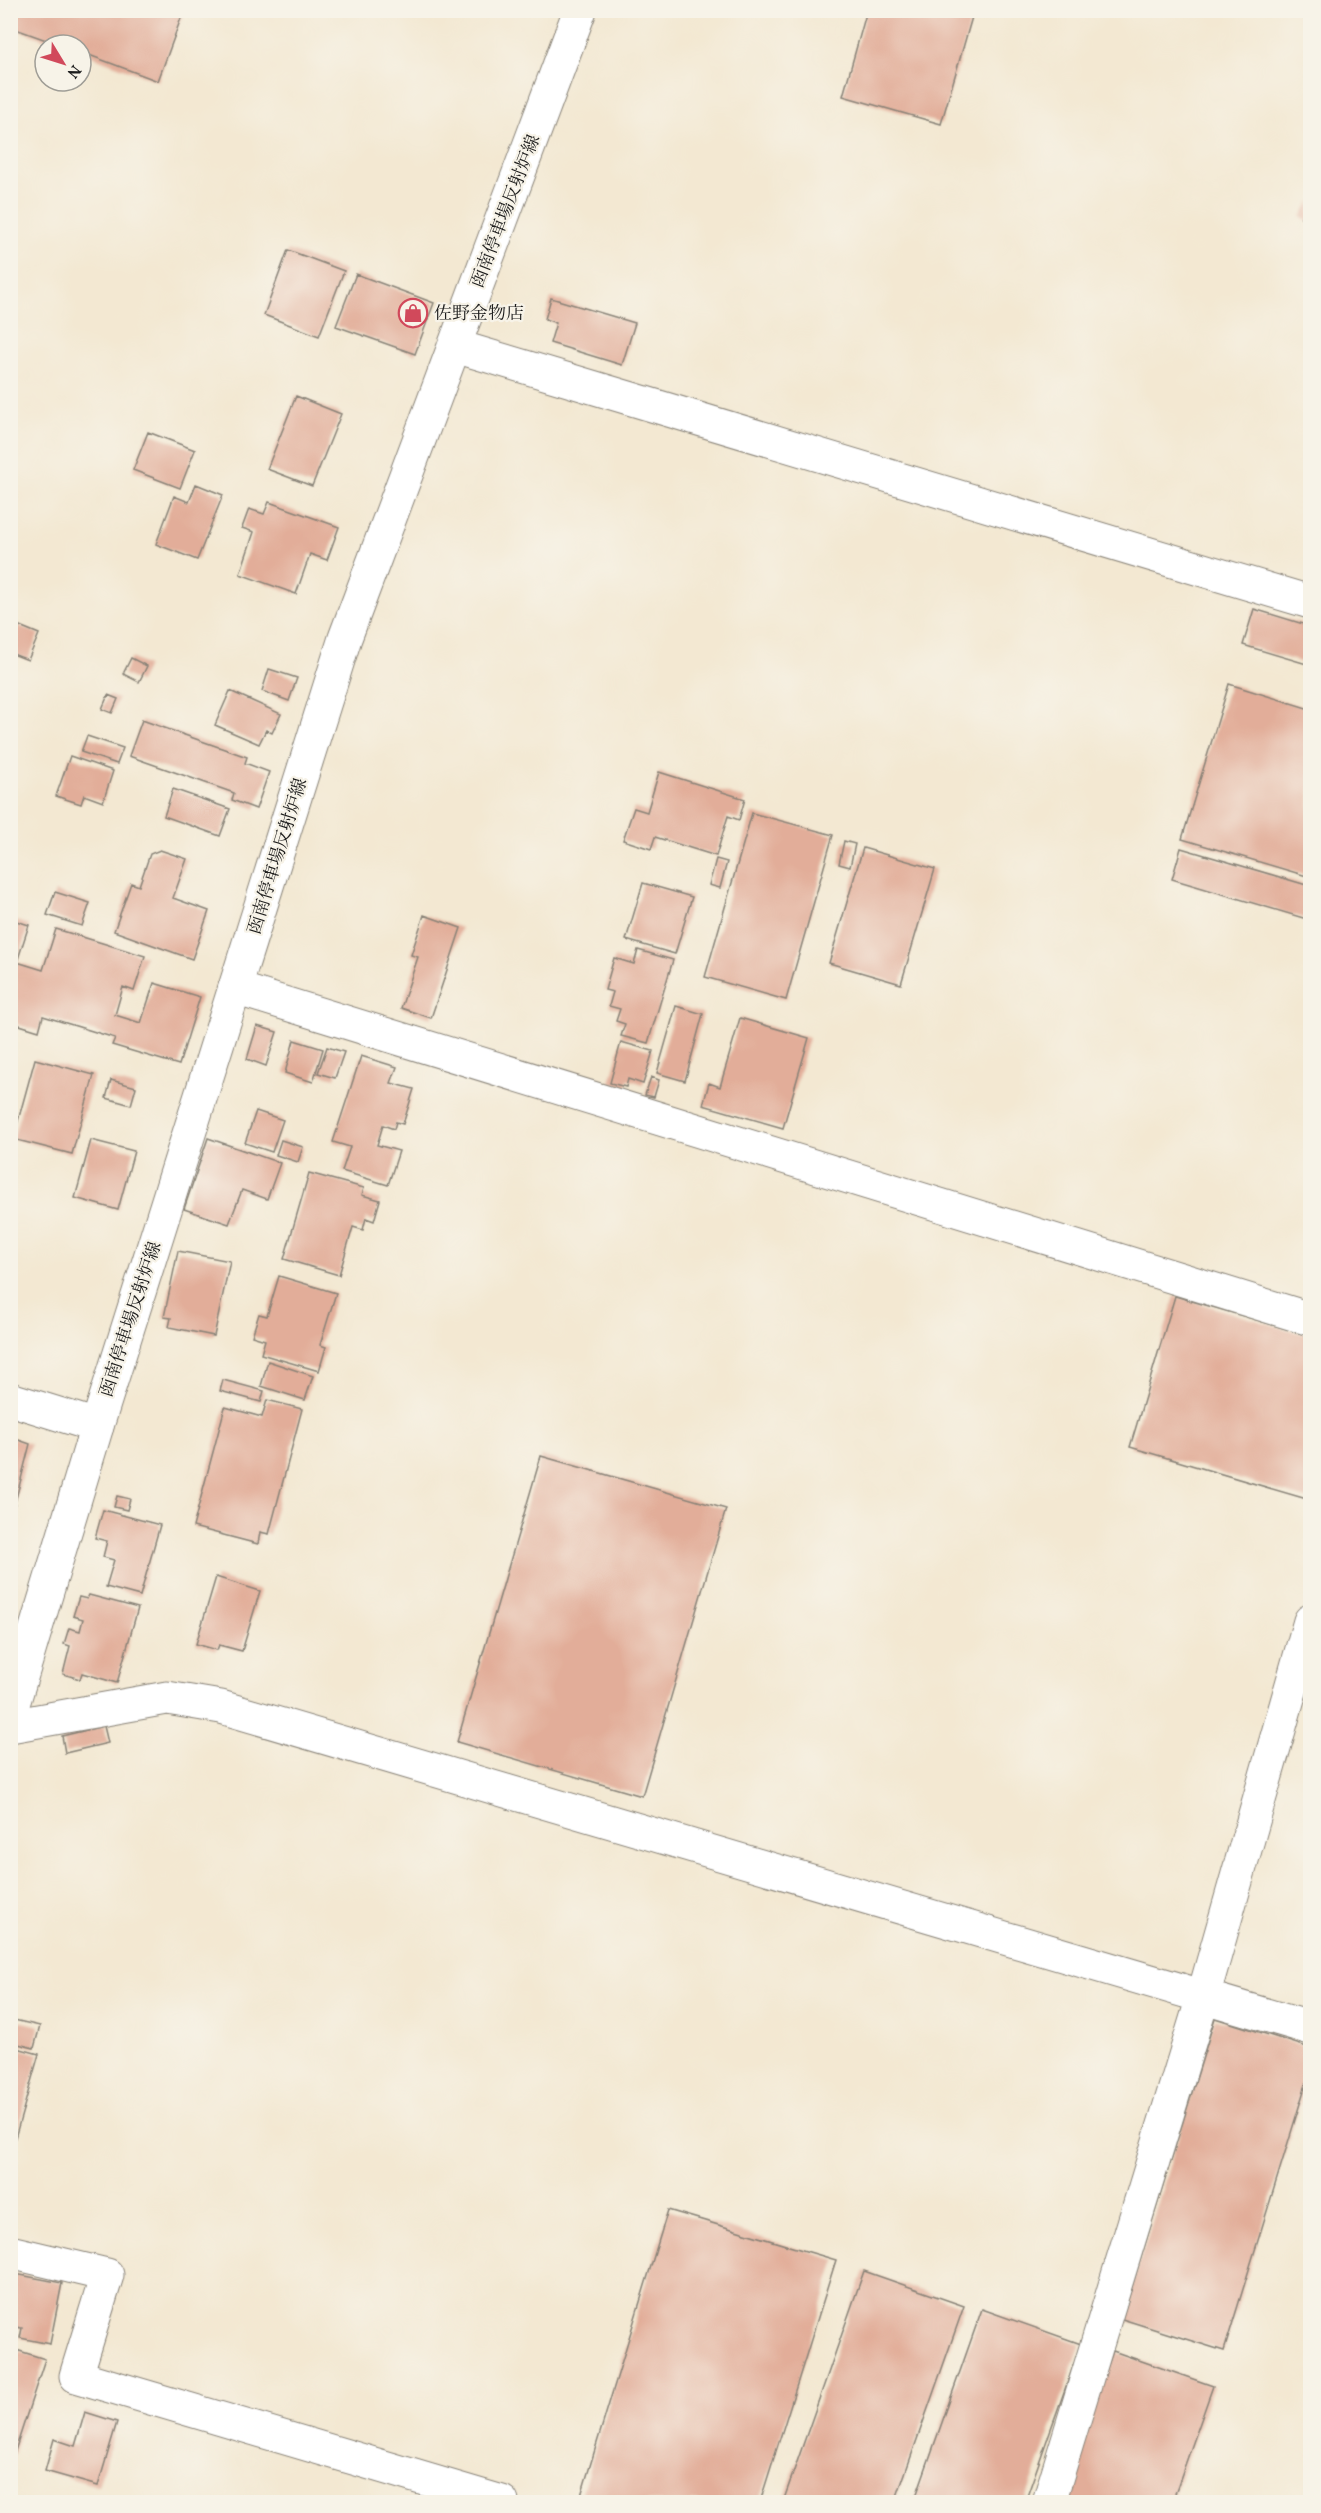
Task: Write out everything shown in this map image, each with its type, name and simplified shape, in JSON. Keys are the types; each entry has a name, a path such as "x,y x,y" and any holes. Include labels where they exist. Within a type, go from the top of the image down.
{"street":[{"name":"函南停車場反射炉線","path":"10,1714 97,1426 345,638 580,10"},
{"path":"455,346 1311,602"},
{"path":"235,988 1311,1319"},
{"path":"10,1399 97,1426"},
{"path":"1049,2502 1203,1997 1311,1621"},
{"path":"10,1726 166,1698 221,1707 1311,2028"},
{"path":"10,2252 106,2275 76,2376 502,2502"}],"building":[{"path":"10,10 184,10 158,81 93,57 93,33 33,33 33,35 10,27"},
{"path":"867,10 974,10 941,124 843,96"},
{"path":"1310,201 1310,223 1301,217"},
{"path":"288,250 344,271 319,336 264,315"},
{"path":"356,274 434,303 415,354 336,326"},
{"path":"551,298 635,323 622,365 550,343 556,323 545,319"},
{"path":"296,396 341,414 312,486 267,469"},
{"path":"148,432 195,450 180,488 133,470"},
{"path":"196,484 223,495 197,560 156,544 174,496 189,502"},
{"path":"269,502 339,527 327,560 310,554 296,594 240,574 254,532 242,528 249,509 264,514"},
{"path":"1254,609 1310,626 1310,665 1243,645"},
{"path":"10,622 39,634 28,660 10,653"},
{"path":"131,658 147,666 139,682 123,674"},
{"path":"269,669 297,678 289,701 262,691"},
{"path":"1229,684 1310,709 1310,877 1182,839"},
{"path":"230,691 281,714 272,733 266,730 259,744 215,725"},
{"path":"108,695 118,699 112,713 102,709"},
{"path":"142,720 247,757 245,763 269,772 256,809 232,800 234,793 129,756"},
{"path":"87,736 123,748 117,764 81,752"},
{"path":"70,756 113,771 103,802 84,795 81,804 56,796"},
{"path":"659,772 745,799 739,820 728,816 716,856 655,837 651,849 623,840 634,808 647,812"},
{"path":"173,789 230,809 220,836 164,816"},
{"path":"752,813 833,835 786,1000 705,977"},
{"path":"844,841 855,844 850,867 839,864"},
{"path":"863,848 935,869 901,984 829,963"},
{"path":"1181,848 1310,886 1310,920 1172,879"},
{"path":"160,850 187,859 173,898 209,911 192,959 114,931 131,883 139,886 150,854"},
{"path":"716,859 727,862 720,888 709,885"},
{"path":"643,883 692,897 675,954 626,940"},
{"path":"55,892 90,903 82,926 47,915"},
{"path":"424,915 461,928 431,1018 401,1008 418,957 411,955"},
{"path":"10,919 29,925 17,962 43,970 56,929 145,956 134,991 123,987 115,1015 141,1023 154,983 200,997 179,1065 112,1045 115,1038 43,1016 39,1031 13,1023 10,1031"},
{"path":"638,950 673,960 648,1043 621,1036 625,1024 616,1021 620,1009 609,1006 613,992 605,990 614,958 634,964"},
{"path":"676,1006 703,1014 685,1081 657,1073"},
{"path":"740,1018 809,1038 783,1128 703,1105 709,1083 720,1087"},
{"path":"257,1026 277,1032 266,1066 247,1059"},
{"path":"294,1040 323,1049 313,1082 285,1073"},
{"path":"621,1042 653,1051 643,1084 628,1079 626,1087 610,1083"},
{"path":"327,1047 344,1052 335,1078 318,1073"},
{"path":"361,1056 397,1067 391,1083 414,1089 403,1124 396,1122 394,1129 383,1125 377,1145 399,1151 388,1185 342,1171 350,1147 333,1142"},
{"path":"35,1059 94,1075 72,1154 13,1139"},
{"path":"651,1077 659,1080 654,1097 645,1095"},
{"path":"111,1080 136,1087 131,1105 106,1098"},
{"path":"256,1111 283,1120 272,1152 245,1143"},
{"path":"208,1138 280,1163 267,1199 242,1190 229,1224 184,1209"},
{"path":"91,1140 134,1151 118,1210 75,1198"},
{"path":"281,1140 303,1147 298,1162 276,1155"},
{"path":"309,1173 364,1188 362,1195 380,1200 374,1221 366,1218 363,1230 353,1227 339,1275 284,1259"},
{"path":"178,1251 230,1261 214,1336 169,1327 171,1318 164,1317"},
{"path":"279,1276 336,1293 320,1345 326,1347 319,1371 261,1354 265,1340 252,1336 259,1314 267,1316"},
{"path":"1175,1296 1310,1336 1310,1500 1130,1447"},
{"path":"268,1361 313,1376 305,1400 261,1386"},
{"path":"223,1380 264,1391 261,1402 220,1391"},
{"path":"267,1400 302,1409 269,1534 260,1532 258,1544 193,1527 225,1407 262,1417"},
{"path":"10,1437 30,1444 11,1518 10,1518"},
{"path":"541,1456 726,1509 642,1796 457,1742"},
{"path":"117,1496 130,1499 127,1510 114,1507"},
{"path":"103,1510 160,1525 140,1596 106,1587 114,1560 103,1557 107,1541 95,1538"},
{"path":"216,1577 260,1591 242,1651 219,1645 217,1650 196,1644"},
{"path":"89,1595 138,1608 117,1683 82,1673 80,1679 63,1674 70,1646 64,1644 69,1628 80,1631 83,1619 73,1616 79,1597 87,1599"},
{"path":"104,1726 108,1743 65,1753 62,1736"},
{"path":"1215,2018 1310,2048 1310,2071 1224,2351 1122,2319"},
{"path":"10,2019 40,2026 34,2048 10,2042"},
{"path":"10,2046 39,2054 15,2138 10,2137"},
{"path":"668,2210 836,2260 760,2502 579,2502"},
{"path":"864,2271 964,2306 895,2502 783,2502"},
{"path":"10,2273 62,2283 50,2344 20,2338 22,2328 10,2326"},
{"path":"982,2309 1081,2344 1025,2502 914,2502"},
{"path":"10,2348 45,2359 13,2457 10,2456"},
{"path":"1113,2351 1213,2386 1172,2502 1060,2502"},
{"path":"85,2412 117,2422 98,2486 45,2471 54,2439 75,2446"}],"place":[{"name":"佐野金物店","path":"413,313"}]}
